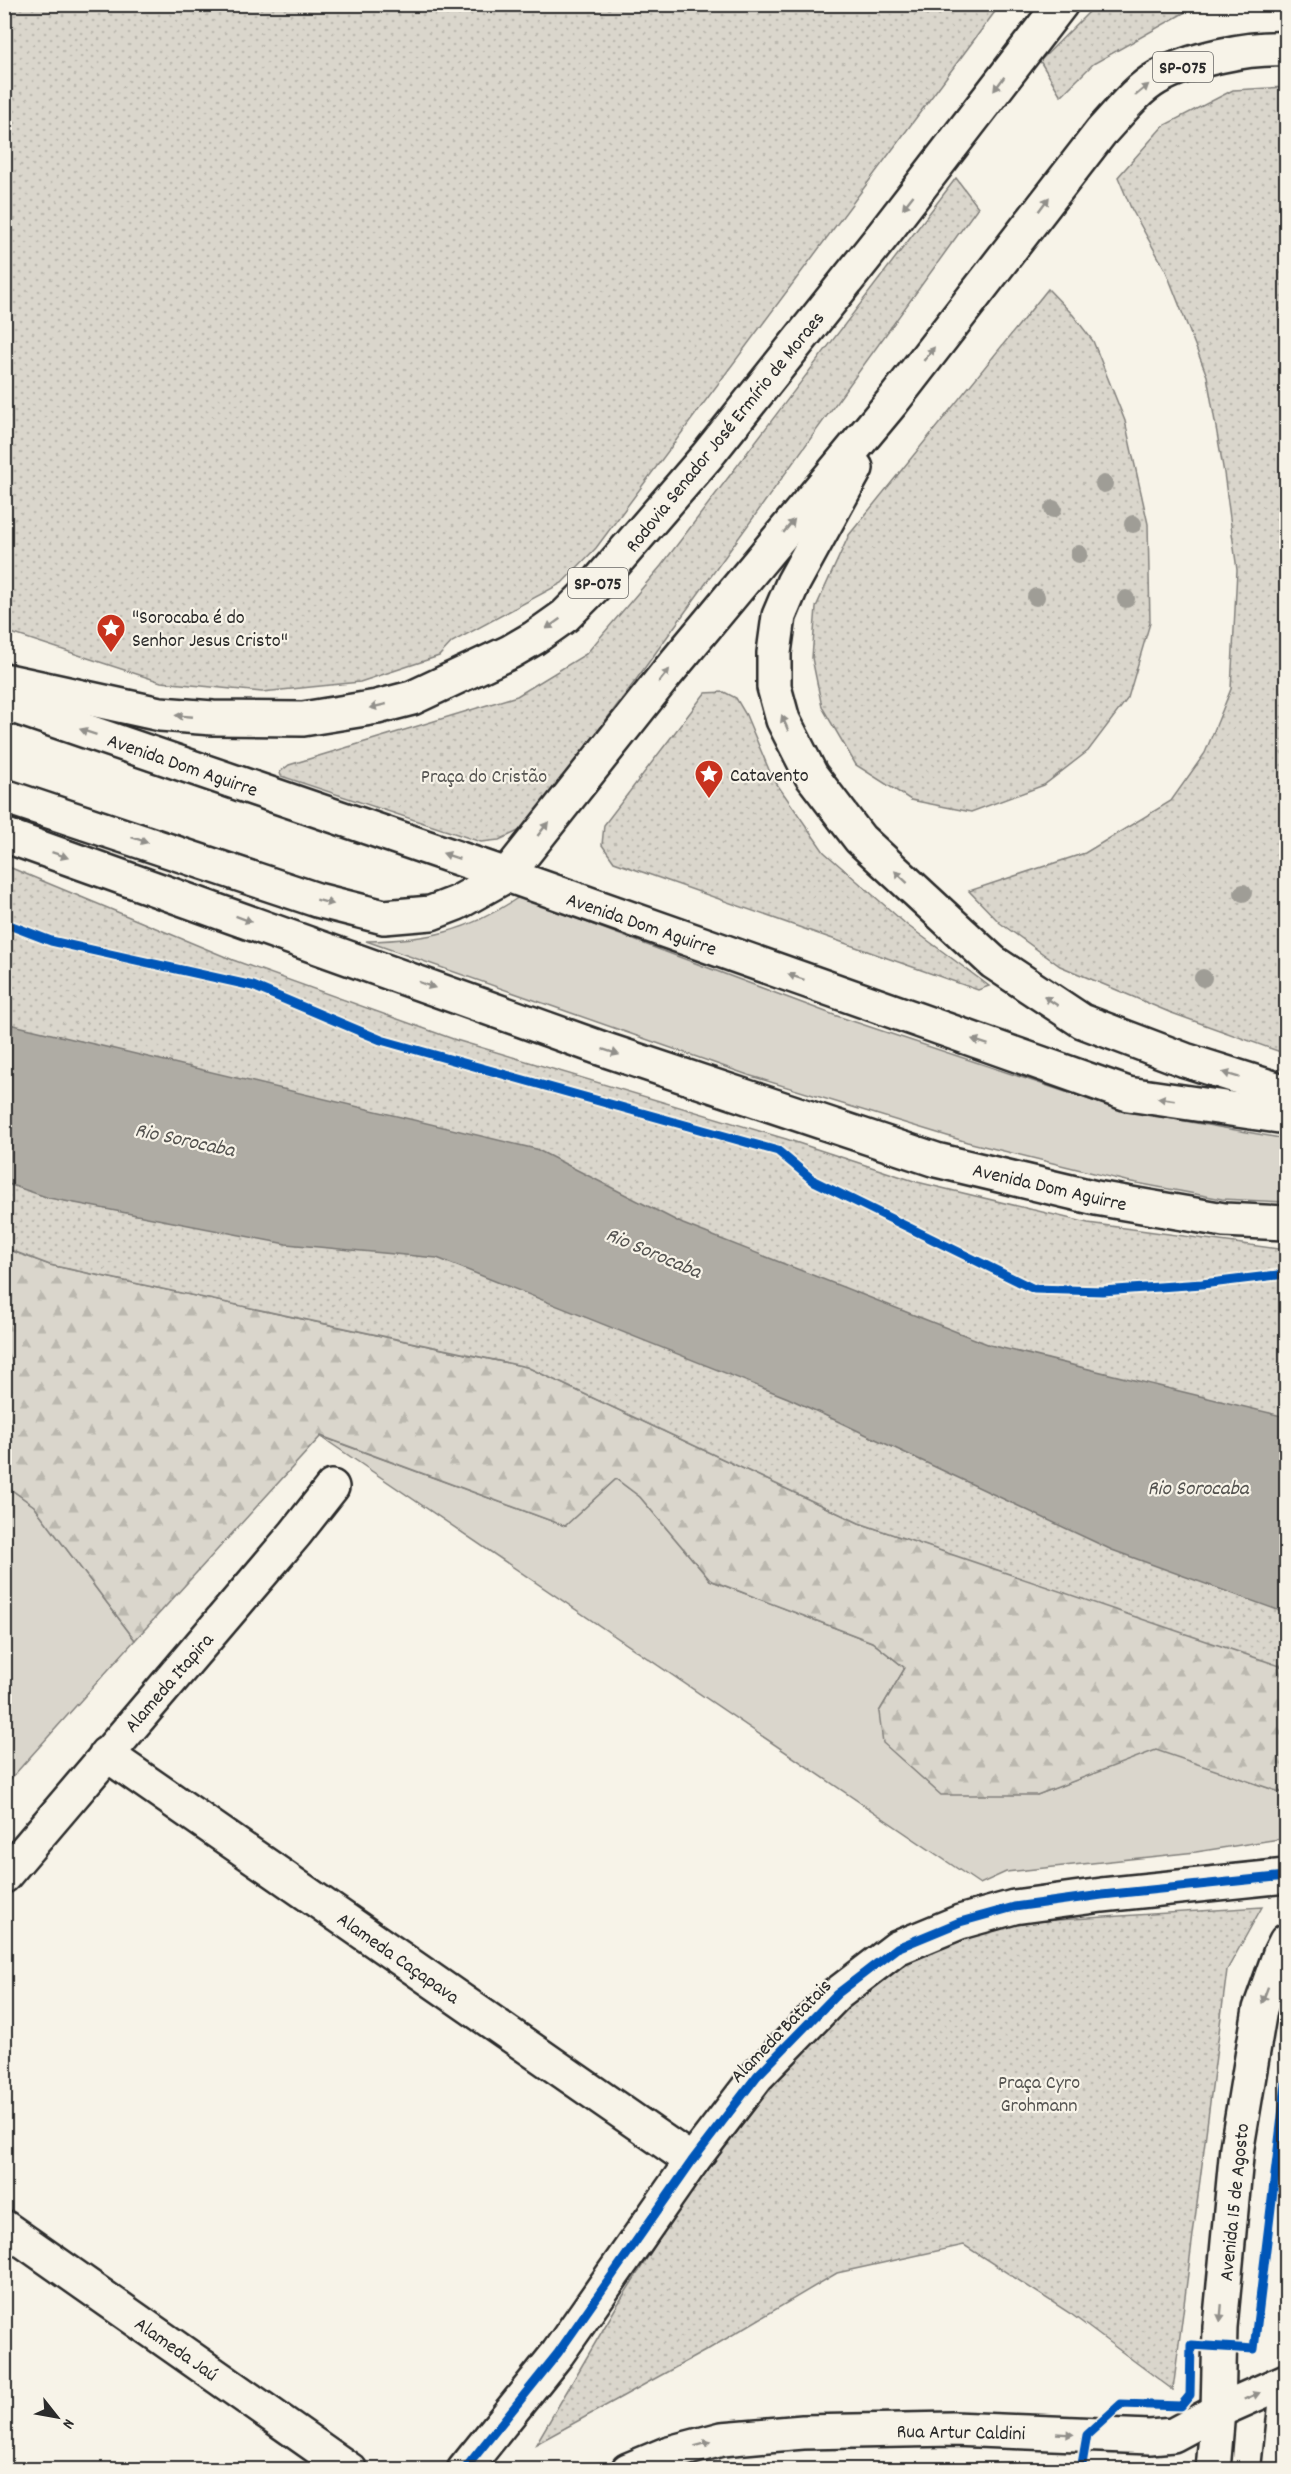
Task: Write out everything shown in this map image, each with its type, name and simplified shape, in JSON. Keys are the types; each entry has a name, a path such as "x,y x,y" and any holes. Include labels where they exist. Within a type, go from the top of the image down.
{"main road":[{"name":"Rodovia Senador José Ermírio de Moraes","path":"4,680 160,714 285,720 336,714 412,698 510,652 565,616 602,579 707,456 1061,4"},
{"name":"SP-075","path":"4,796 317,900 384,917 432,913 457,903 507,875 667,673 893,401 1101,132 1135,96 1157,78 1225,55 1263,48 1287,49"},
{"path":"893,401 793,583 779,616 774,653 774,687 783,720 811,775 860,840 993,962 1082,1021 1185,1060 1287,1092"},
{"name":"Avenida Dom Aguirre","path":"4,703 507,875 1128,1094 1287,1117"},
{"name":"Avenida Dom Aguirre","path":"4,835 603,1049 936,1160 1108,1200 1224,1220 1287,1222"},
{"name":"Alameda Itapira","path":"4,1876 295,1534 332,1487"},
{"name":"Alameda Caçapava","path":"106,1754 692,2161"},
{"name":"Alameda Batatais","path":"464,2469 558,2353 692,2161 757,2076 837,1994 897,1948 960,1922 1014,1907 1114,1893 1287,1876"},
{"name":"Avenida 15 de Agosto","path":"1213,2469 1218,2411 1220,2327 1237,2147 1260,2009 1280,1953 1287,1941"},
{"name":"Alameda Jaú","path":"4,2227 350,2469"},
{"name":"Rua Artur Caldini","path":"628,2469 669,2453 722,2439 802,2432 953,2429 1150,2437 1173,2435 1218,2411 1287,2381"},
{"path":"1279,2469 1287,2401"}],"green space":[{"path":"5,4 1000,5 596,548 562,583 452,642 439,656 360,682 262,692 161,682 5,631"},
{"path":"1096,5 1198,5 1093,64 1061,96 1040,61"},
{"path":"1286,87 1286,1054 1169,1012 1060,966 1000,923 969,891 1085,853 1171,801 1205,753 1231,689 1237,570 1224,473 1207,376 1166,271 1131,208 1118,177 1163,126 1233,90"},
{"name":"Praça do Cristão","path":"956,178 978,207 633,684 525,828 499,840 481,842 281,776 280,772 289,765 517,696 586,654 661,566"},
{"path":"1048,289 1073,315 1093,341 1125,421 1148,524 1150,623 1128,698 1088,751 1044,785 971,812 911,800 856,765 822,707 812,658 816,607 849,535"},
{"path":"724,692 736,698 746,715 772,777 824,852 907,925 989,986 978,990 614,862 602,845 604,825 705,693"},
{"path":"4,865 233,960 456,1040 786,1139 917,1182 1088,1223 1286,1250 1286,1668 859,1523 527,1367 50,1265 5,1248"},
{"path":"519,897 834,1015 1117,1109 1286,1139 1286,1202 1222,1199 1126,1181 967,1142 751,1076 366,941 409,939 446,932 482,918"},
{"path":"4,1248 50,1265 527,1367 859,1523 1286,1665 1286,1794 1156,1750 1037,1795 941,1795 883,1743 879,1712 905,1668 872,1642 710,1580 640,1497 616,1479 565,1526 321,1436 135,1640 34,1506 5,1485"},
{"path":"320,1436 565,1526 616,1479 640,1497 710,1580 872,1642 905,1668 879,1712 1037,1795 1156,1749 1286,1794 1286,1838 1196,1852 1006,1872 980,1884"},
{"path":"5,1485 34,1506 135,1640 5,1785"},
{"name":"Praça Cyro Grohmann","path":"1262,1907 1227,1970 1173,2390 1071,2314 964,2245 837,2273 707,2350 536,2444 618,2304 682,2203 785,2070 854,2000 923,1952 976,1931 1041,1921"}],"water":[{"name":"Rio Sorocaba","path":"5,1023 536,1149 683,1224 990,1345 1286,1417 1286,1613 1112,1550 788,1398 437,1258 286,1244 49,1198 5,1183"}],"cycle path":[{"path":"4,923 51,941 253,986 381,1040 778,1151 814,1181 1034,1289 1102,1291 1202,1284 1286,1274"},
{"path":"464,2470 558,2353 692,2161 757,2076 837,1994 897,1948 960,1922 1014,1907 1102,1895 1286,1876"},
{"path":"1081,2470 1087,2435 1121,2404 1181,2406 1190,2395 1191,2345 1254,2349 1286,2083"}],"place":[{"name":"\"Sorocaba é do Senhor Jesus Cristo\"","path":"111,654"},
{"name":"Catavento","path":"709,800"}]}
